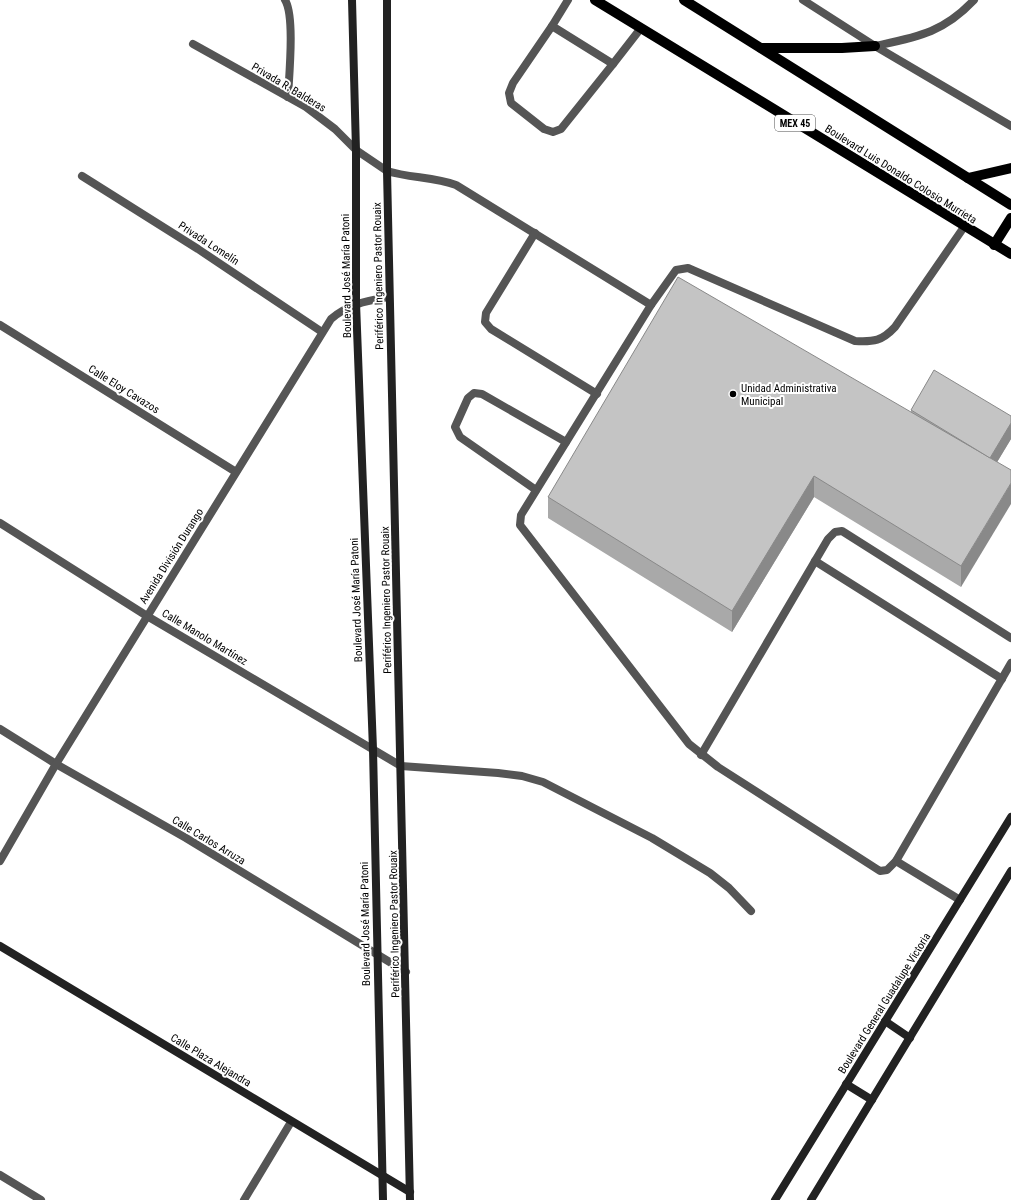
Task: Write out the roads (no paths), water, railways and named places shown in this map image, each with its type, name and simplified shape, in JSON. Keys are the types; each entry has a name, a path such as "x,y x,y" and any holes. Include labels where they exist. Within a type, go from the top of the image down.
{"main road":[{"name":"Boulevard José María Patoni","path":"352,0 356,150 356,304 373,749 382,1200"},
{"name":"Periférico Ingeniero Pastor Rouaix","path":"387,0 389,297 406,972 410,1196"},
{"name":"Boulevard Luis Donaldo Colosio Murrieta","path":"595,0 964,227 1011,254"},
{"path":"684,0 1011,205"},
{"path":"760,48 842,48 875,46"},
{"path":"968,178 1011,168"},
{"path":"994,245 1011,218"},
{"name":"Boulevard General Guadalupe Victoria","path":"775,1200 1011,817"},
{"path":"811,1200 1011,871"},
{"name":"Calle Plaza Alejandra","path":"0,946 382,1176 410,1196"},
{"path":"885,1022 910,1038"},
{"path":"846,1084 872,1100"}],"street":[{"path":"285,0 288,6 290,21 288,97"},
{"path":"568,0 513,84 509,93 511,103 544,129 553,132 561,129 641,28"},
{"path":"803,0 875,46 1011,126"},
{"path":"875,46 908,39 934,31 960,15 974,0"},
{"path":"552,26 612,64"},
{"name":"Privada R. Balderas","path":"193,44 288,97 320,117 346,139 356,150 387,171"},
{"path":"387,171 401,175 438,180 456,185 652,305"},
{"name":"Privada Lomelín","path":"82,176 198,249 322,332"},
{"path":"964,227 887,336 868,342 855,341 688,268 681,268 671,274 536,490 521,515 520,525 676,728 701,755 875,869 887,870 896,861 1011,663"},
{"path":"535,233 486,313 485,317 487,326 596,394"},
{"name":"Avenida División Durango","path":"0,860 56,764 322,332 331,319 340,311 356,304 389,297"},
{"name":"Calle Eloy Cavazos","path":"0,325 236,472"},
{"path":"536,490 460,437 455,427 468,398 474,393 482,394 566,442"},
{"name":"Calle Manolo Martínez","path":"0,522 147,616 401,766"},
{"path":"701,755 828,539 835,532 842,530 1011,638"},
{"path":"815,561 1002,679"},
{"name":"Calle Carlos Arruza","path":"0,730 56,764 186,838 406,972"},
{"path":"401,766 498,773 522,776 543,782 652,838 704,870 729,888 751,911"},
{"path":"896,861 960,900"},
{"path":"244,1200 291,1122"},
{"path":"0,1175 41,1200"}],"place":[{"name":"Unidad Administrativa Municipal","path":"733,394"}]}
